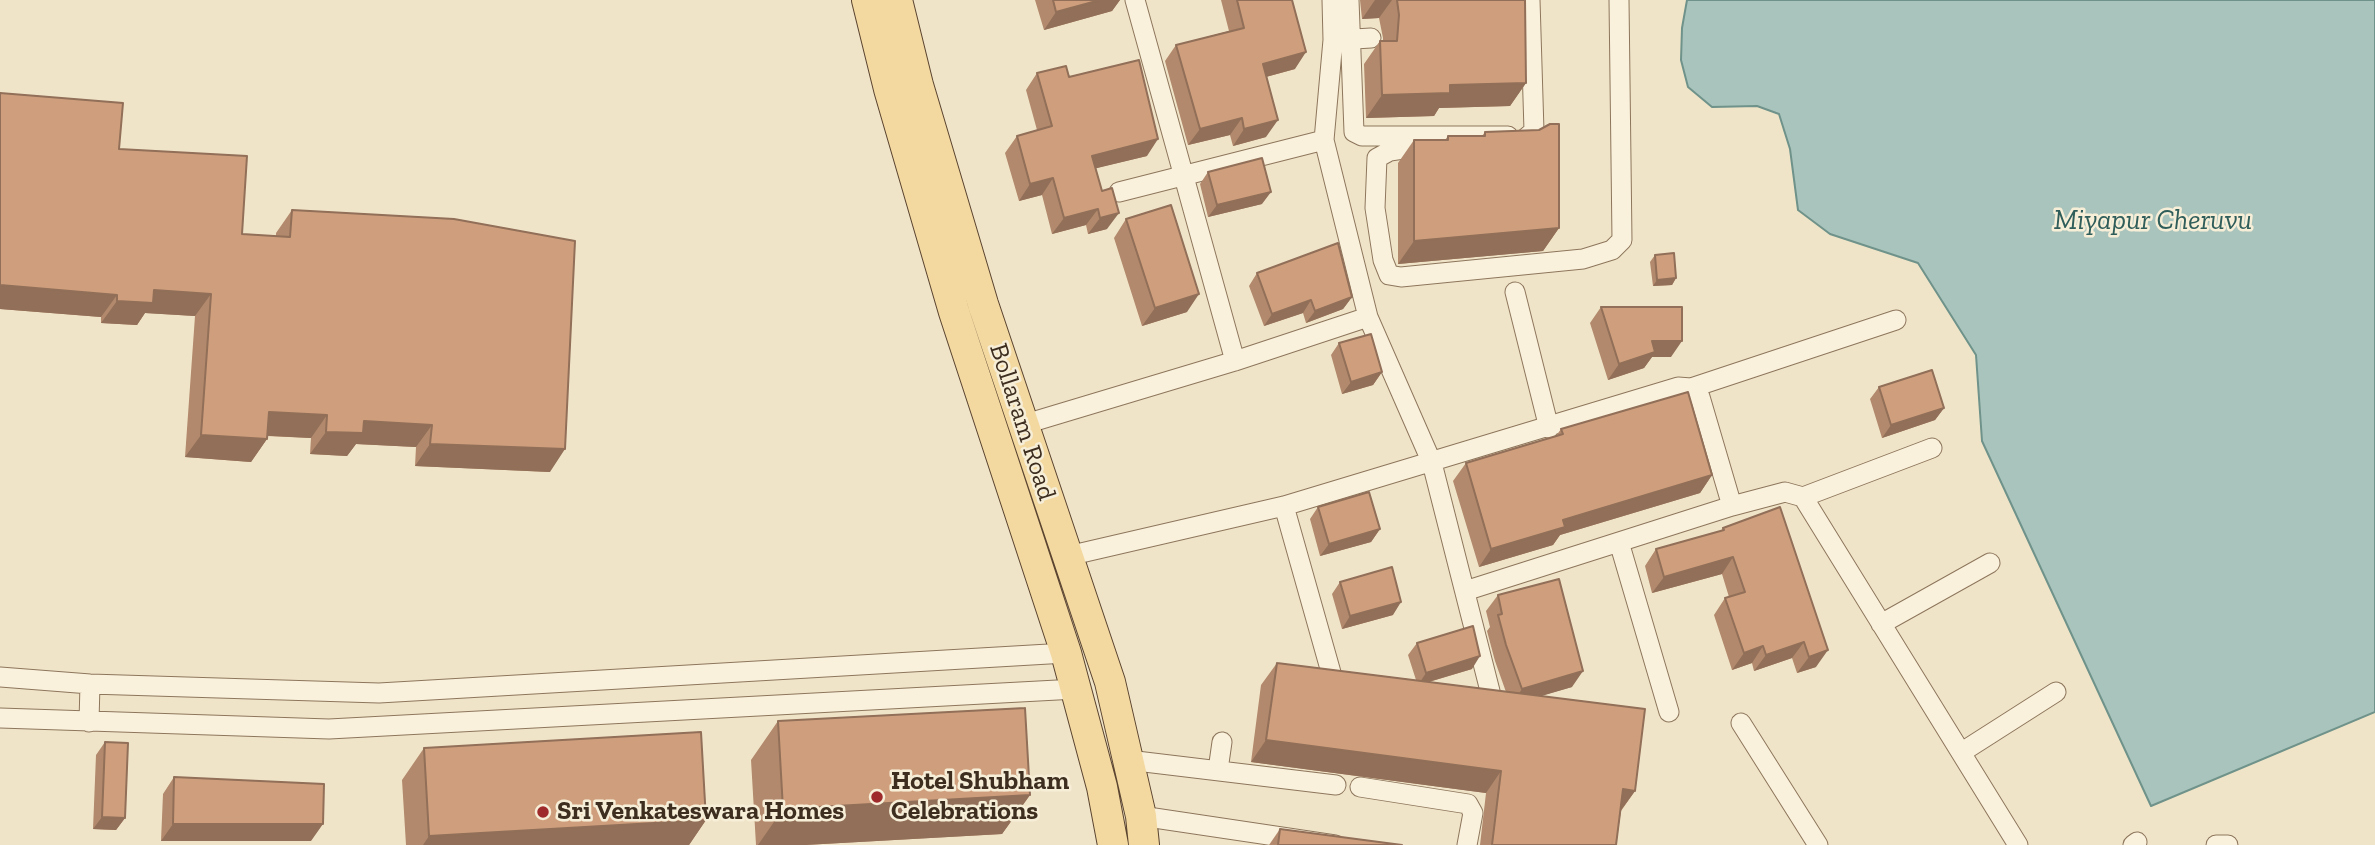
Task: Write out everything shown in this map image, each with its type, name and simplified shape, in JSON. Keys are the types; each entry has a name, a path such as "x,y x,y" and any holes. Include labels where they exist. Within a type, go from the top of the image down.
{"main road":[{"name":"Bollaram Road","path":"867,0 889,89 954,312 1066,653 1113,845"},
{"name":"Bollaram Road","path":"897,0 918,85 1022,425 1110,682 1142,831"}],"street":[{"path":"1135,0 1235,361"},
{"path":"1332,0 1342,40 1354,132 1362,136 1512,136 1521,127 1524,117 1523,0"},
{"path":"1349,0 1325,140 1368,317 1432,463 1490,691"},
{"path":"1389,275 1383,260 1374,165 1383,154 1417,145 1522,141 1534,131 1530,0"},
{"path":"1359,282 1389,275 1401,277 1583,259 1612,250 1622,240 1619,0"},
{"path":"1342,40 1371,38"},
{"path":"1119,192 1325,140"},
{"path":"1343,213 1376,208"},
{"path":"1514,292 1549,428"},
{"path":"1022,425 1235,361 1368,317"},
{"path":"1068,556 1284,506 1678,387 1691,388 1896,320"},
{"path":"1691,388 1700,397 1732,506"},
{"path":"1465,591 1732,506 1785,492 1803,497 1932,448"},
{"path":"1803,497 2018,845"},
{"path":"1284,506 1332,676"},
{"path":"1619,542 1669,712"},
{"path":"1881,624 1990,563"},
{"path":"0,677 90,684 379,693 1066,653"},
{"path":"89,722 90,684"},
{"path":"0,718 330,729 1076,689"},
{"path":"1962,752 2056,692"},
{"path":"1741,723 1818,845"},
{"path":"1218,770 1222,742"},
{"path":"1128,760 1336,785"},
{"path":"1360,787 1468,804 1473,813 1467,845"},
{"path":"1142,831 1335,845"},
{"path":"2216,845 2228,845"}],"water":[{"name":"Miyapur Cheruvu","path":"1687,0 2375,0 2375,712 2151,806 1982,441 1976,355 1918,263 1830,234 1798,210 1790,149 1779,114 1757,106 1712,107 1688,87 1681,60 1682,28"}],"building":[{"path":"1053,0 1100,0 1056,12"},
{"path":"1237,0 1292,0 1306,52 1263,64 1278,120 1244,129 1242,118 1200,129 1176,45 1244,28"},
{"path":"1397,0 1525,0 1526,83 1450,85 1450,93 1382,95 1380,41 1397,41"},
{"path":"1139,60 1158,139 1092,156 1102,191 1112,188 1119,213 1100,218 1098,209 1064,218 1053,178 1030,184 1017,136 1052,126 1037,73 1066,66 1069,77"},
{"path":"0,93 123,103 119,149 247,156 242,234 290,237 292,210 454,219 575,241 565,449 430,444 432,425 364,421 363,433 326,432 327,415 269,412 267,439 201,435 211,294 154,290 153,303 117,301 117,295 0,285"},
{"path":"1550,124 1559,124 1559,228 1414,241 1414,140 1448,140 1448,136 1485,136 1485,132 1539,130"},
{"path":"1262,158 1271,192 1217,205 1208,172"},
{"path":"1171,205 1199,294 1155,308 1126,219"},
{"path":"1338,243 1352,297 1315,311 1311,300 1272,314 1257,273"},
{"path":"1674,253 1676,278 1657,280 1655,255"},
{"path":"1601,307 1682,307 1682,341 1652,341 1655,352 1619,364"},
{"path":"1371,334 1382,372 1351,382 1339,343"},
{"path":"1932,370 1944,408 1891,425 1879,387"},
{"path":"1688,392 1712,475 1563,520 1565,527 1491,549 1466,463 1563,434 1561,429"},
{"path":"1369,492 1380,529 1329,544 1318,507"},
{"path":"1780,507 1828,650 1809,657 1804,642 1766,655 1763,646 1744,653 1725,598 1745,592 1733,557 1664,577 1656,549 1724,530 1723,528"},
{"path":"1392,567 1401,602 1350,616 1340,582"},
{"path":"1559,579 1583,671 1522,689 1498,615 1502,614 1498,595"},
{"path":"1473,626 1480,656 1426,673 1417,643"},
{"path":"1277,663 1645,709 1635,791 1623,789 1616,845 1492,845 1501,771 1266,740"},
{"path":"1025,708 1030,795 783,809 778,721"},
{"name":"Sri Venkateswara Homes","path":"701,732 706,820 429,836 424,748"},
{"path":"105,742 128,743 125,818 102,817"},
{"path":"174,777 324,784 323,824 173,824"},
{"path":"1280,829 1402,845 1278,845"}],"place":[{"name":"Hotel Shubham Celebrations","path":"877,797"},
{"name":"Sri Venkateswara Homes","path":"543,812"}]}
